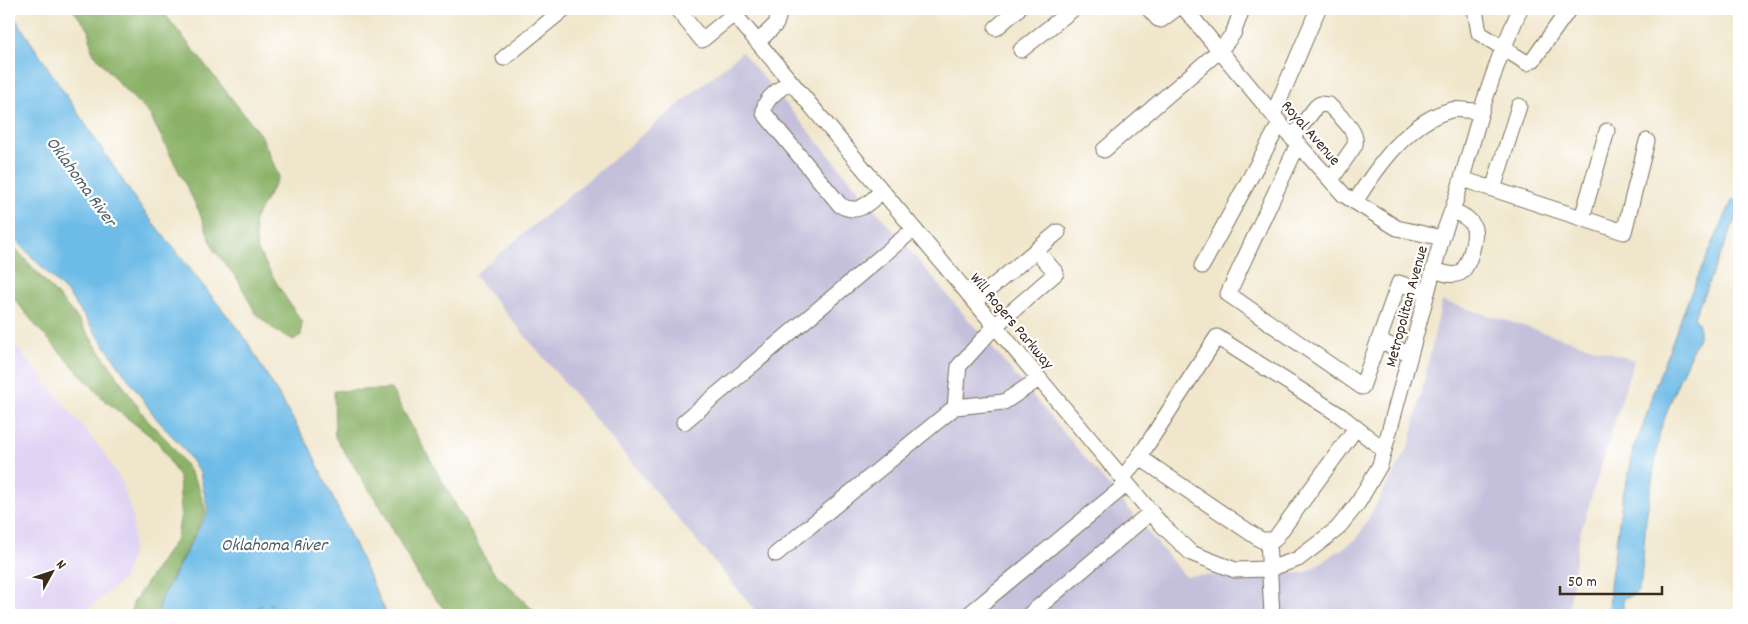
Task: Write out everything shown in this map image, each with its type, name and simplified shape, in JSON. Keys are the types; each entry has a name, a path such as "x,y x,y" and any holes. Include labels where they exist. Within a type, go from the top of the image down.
{"street":[{"path":"504,58 564,9"},
{"path":"677,9 702,40 732,11"},
{"path":"758,42 776,24 779,9"},
{"path":"996,28 1018,9"},
{"path":"1020,50 1073,9"},
{"path":"1149,9 1161,20 1176,9"},
{"path":"1104,150 1220,50 1233,34 1242,9"},
{"path":"1202,266 1277,119 1318,9"},
{"path":"1475,9 1479,33 1522,62 1530,63 1569,9"},
{"name":"Metropolitan Avenue","path":"1270,569 1298,559 1337,529 1358,502 1380,466 1442,238 1503,49 1520,9"},
{"name":"Will Rogers Parkway","path":"732,11 1151,512 1192,553 1235,570 1270,569"},
{"name":"Royal Avenue","path":"1191,11 1220,50 1295,141 1344,195 1397,228 1442,238"},
{"path":"790,81 766,101 764,113 840,205 848,210 855,210 864,207 882,191"},
{"path":"1331,180 1355,146 1356,140 1354,132 1329,105 1320,104 1295,141 1228,294 1362,387 1399,283 1427,293"},
{"path":"1493,189 1518,106"},
{"path":"1355,202 1381,164 1405,137 1429,120 1452,110 1482,112"},
{"path":"1582,218 1607,131"},
{"path":"1462,179 1624,232 1647,141"},
{"path":"1433,270 1451,275 1459,273 1468,262 1475,237 1474,226 1467,218 1452,210"},
{"path":"684,422 914,229"},
{"path":"975,301 1058,232"},
{"path":"955,407 960,366 995,326 1056,273 1036,250"},
{"path":"968,615 1125,481 1217,337 1341,416 1384,450"},
{"path":"1379,340 1410,355"},
{"path":"776,554 955,407 1004,402 1039,379"},
{"path":"1139,457 1261,540 1274,540 1356,428"},
{"path":"1029,615 1151,512"},
{"path":"1268,540 1272,615"}],"shaded area":[{"path":"742,52 1185,576 1305,573 1357,539 1410,443 1442,301 1634,360 1579,537 1568,615 759,615 474,275"},
{"path":"9,337 104,453 122,482 133,518 133,550 124,579 81,615 9,615"}],"green space":[{"path":"72,9 161,9 262,137 279,177 254,220 257,249 302,322 301,335 294,340 276,331 256,314 238,280 214,250 199,211 150,115 121,86 92,51 89,30"},
{"path":"9,241 75,315 147,420 168,441 187,467 199,488 206,512 159,602 158,615 130,615 134,601 177,538 181,513 179,477 158,442 104,400 37,327 9,292"},
{"path":"391,389 492,570 538,615 449,615 422,583 381,508 335,437 334,391"}],"water":[{"name":"Oklahoma River","path":"9,9 139,205 245,338 310,448 387,615 160,615 160,602 208,512 200,473 183,448 156,418 69,295 12,236 9,223"},
{"path":"1733,199 1739,202 1739,211 1694,317 1699,324 1699,335 1676,387 1660,431 1646,519 1641,581 1638,591 1630,597 1623,597 1623,615 1609,615 1610,585 1623,494 1630,470 1633,448 1643,426 1653,392 1692,290"}],"ferry route":[{"path":"225,615 269,604 313,615"}]}
